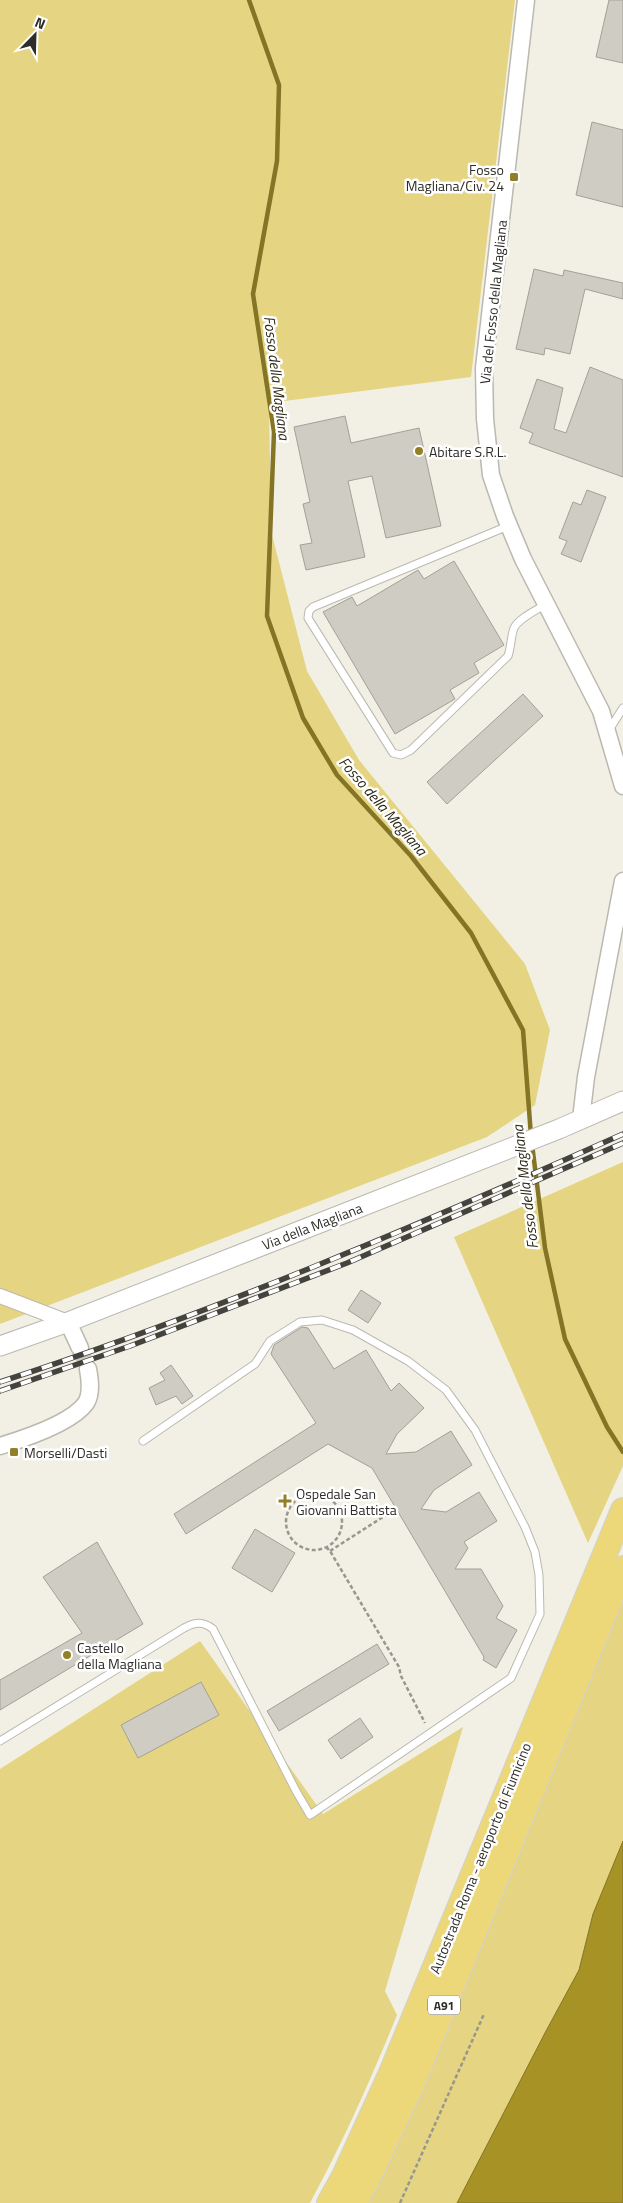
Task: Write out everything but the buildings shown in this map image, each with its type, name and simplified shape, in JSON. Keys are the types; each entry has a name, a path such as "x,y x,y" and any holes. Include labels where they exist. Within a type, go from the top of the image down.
{"highway":[{"name":"Autostrada Roma - aeroporto di Fiumicino","path":"329,2203 344,2176 395,2064 619,1519"},
{"name":"Autostrada Roma - aeroporto di Fiumicino","path":"355,2203 410,2087 623,1568"}],"main road":[{"name":"Via della Magliana","path":"0,1346 68,1322 560,1129 623,1101"}],"street":[{"name":"Via del Fosso della Magliana","path":"526,0 484,368 485,419 492,474 509,526 523,559 601,711 623,786"},
{"path":"581,1119 586,1077 623,881"},
{"path":"0,1296 68,1322 80,1348"},
{"path":"0,1446 57,1425 80,1409 86,1402 89,1393 88,1369"}],"lane":[{"path":"509,526 313,607 309,611 308,618 393,753 401,755 411,750 508,656 512,645 513,630 517,624 546,604"},
{"path":"608,733 623,708"},
{"path":"0,1741 184,1628 197,1623 206,1623 213,1629 310,1815 511,1678 540,1614 539,1575 535,1552 525,1527 475,1430 446,1390 408,1362 353,1330 322,1320 300,1322 270,1341 255,1364 143,1441"}],"path":[{"path":"318,1494 326,1497 338,1507 341,1514 341,1530 338,1537 326,1547 310,1549 303,1547 296,1543 288,1529 288,1514 291,1507 303,1496 318,1494"},
{"path":"330,1551 386,1515"},
{"path":"326,1547 399,1667 400,1676 430,1733"},
{"path":"400,2203 484,2014"}],"shaded area":[{"path":"0,0 515,0 471,377 269,403 271,531 307,671 359,760 525,964 550,1030 535,1105 487,1137 0,1324"},
{"path":"623,1162 623,1466 588,1543 454,1237"},
{"path":"623,1597 623,1841 593,1914 579,1970 457,2203 369,2203 420,2096"},
{"path":"200,1641 323,1814 463,1727 385,1991 397,2015 356,2110 310,2203 0,2203 0,1769"},
{"path":"623,1841 623,2203 457,2203 579,1970 593,1914"}],"waterway":[{"name":"Fosso della Magliana","path":"249,0 279,85 277,161 253,294 274,432 267,616 303,718 337,775 411,856 471,933 523,1030 531,1136"},
{"name":"Fosso della Magliana","path":"532,1144 545,1248 565,1339 607,1427 623,1452"}],"tunnel":[{"path":"80,1348 88,1369"}],"railway":[{"path":"0,1382 159,1327 315,1266 623,1134"},
{"path":"0,1391 130,1346 347,1263 623,1143"}],"place":[{"name":"Fosso Magliana/Civ. 24","path":"514,177"},
{"name":"Abitare S.R.L.","path":"419,451"},
{"name":"Morselli/Dasti","path":"14,1452"},
{"name":"Ospedale San Giovanni Battista","path":"285,1501"},
{"name":"Castello della Magliana","path":"67,1655"}]}
